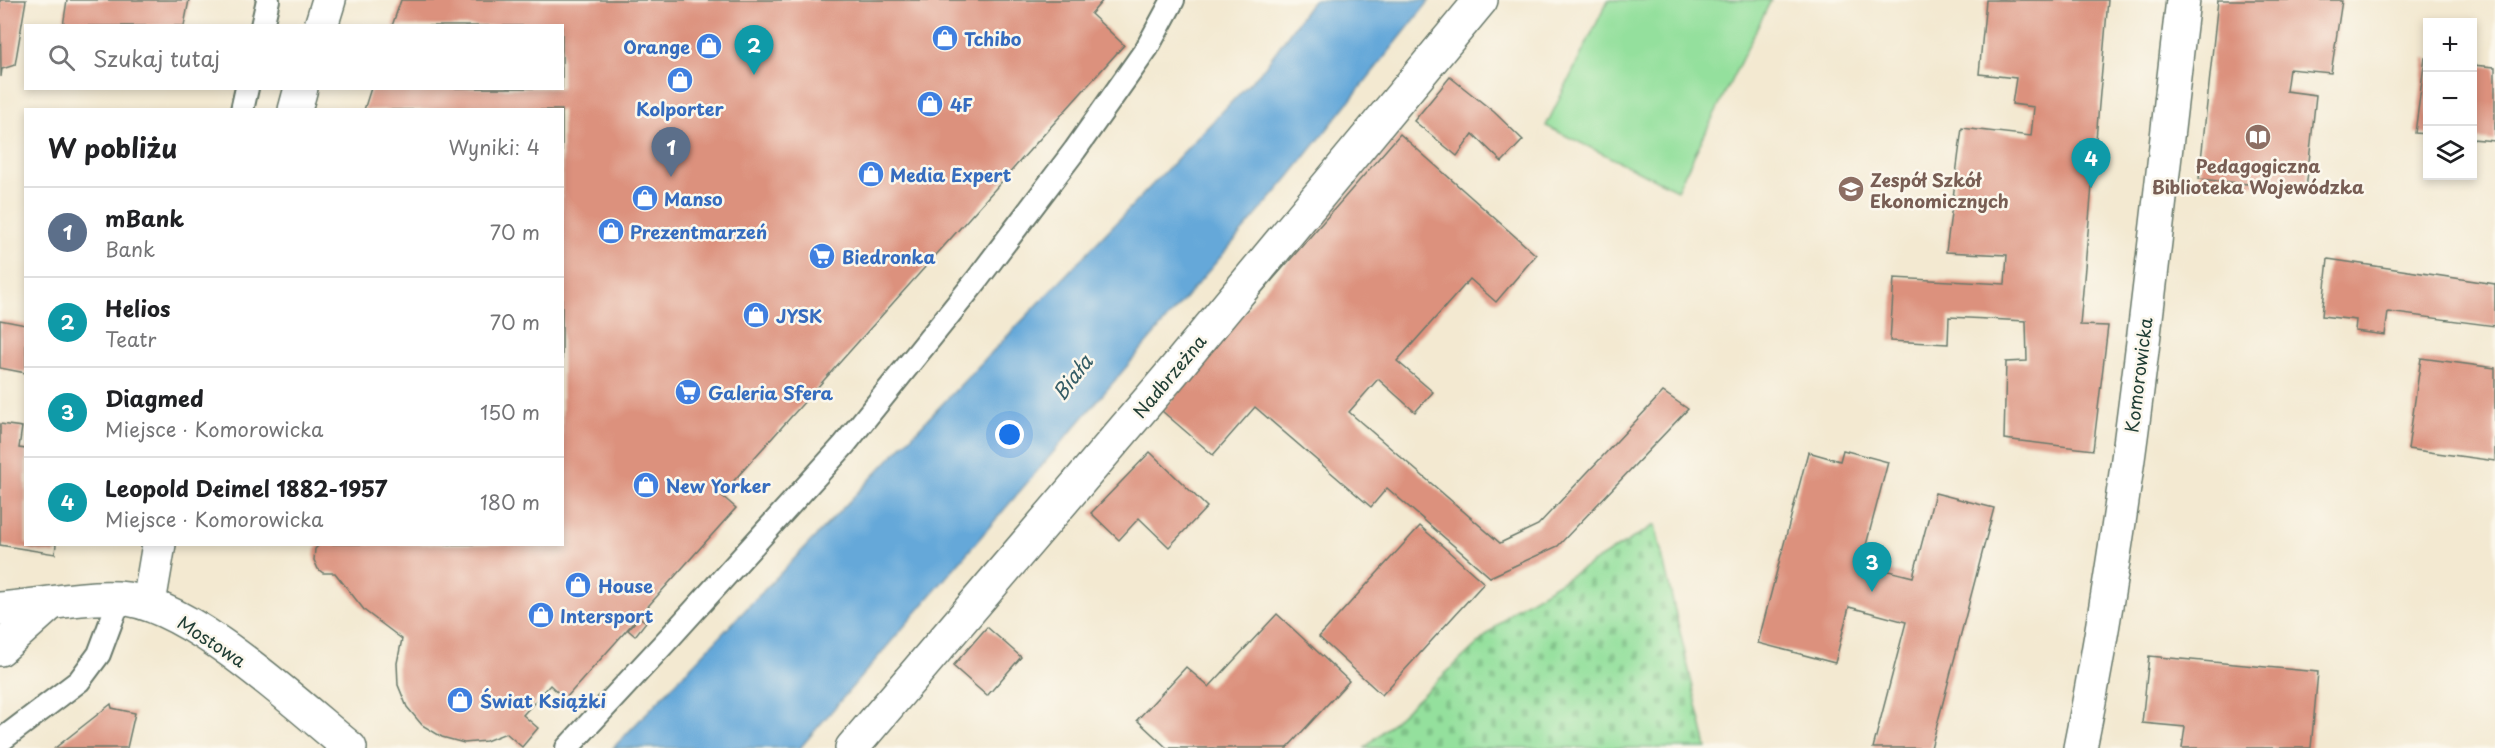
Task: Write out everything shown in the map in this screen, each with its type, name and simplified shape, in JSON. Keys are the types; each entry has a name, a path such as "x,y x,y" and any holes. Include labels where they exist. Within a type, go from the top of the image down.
{"street":[{"path":"322,24 329,0"},
{"name":"Nadbrzeżna","path":"852,748 1167,379 1481,0"},
{"name":"Komorowicka","path":"2080,748 2101,644 2125,480 2183,0"},
{"path":"296,108 300,90"},
{"path":"134,600 158,546"},
{"name":"Mostowa","path":"0,609 49,605 80,599 134,600 197,628 258,671 350,748"},
{"path":"0,649 49,605"}],"lane":[{"path":"262,24 268,0"},
{"path":"567,748 844,445 976,281 1075,150 1147,48 1173,0"},
{"path":"242,108 247,90"},
{"path":"0,741 79,681 134,600"}],"green space":[{"path":"1608,0 1771,0 1677,190 1546,126"},
{"path":"1655,525 1707,748 1365,748 1515,609"}],"water":[{"name":"Biała","path":"1313,0 1430,0 1289,177 800,748 613,748 1264,68"}],"building":[{"path":"0,0 26,0 15,65 2,69 1,77"},
{"path":"67,0 189,0 184,24 63,24"},
{"name":"Galeria Sfera","path":"401,0 1103,0 1091,14 1124,45 721,495 736,508 565,699 550,685 523,715 538,728 522,747 506,733 486,741 464,743 442,737 422,725 407,707 398,685 397,663 402,639 365,611 335,573 323,573 318,569 314,560 315,549 318,546 564,546 564,108 365,108 370,90 564,90 564,24 393,24"},
{"path":"1986,0 2108,0 2080,325 2108,326 2093,450 2004,439 2006,362 2027,361 2026,321 1949,317 1948,344 1890,341 1894,278 2005,284 2007,255 1946,252 1962,128 2031,136 2034,107 2012,104 2016,78 1979,74"},
{"name":"Pedagogiczna Biblioteka Wojewódzka","path":"2218,0 2342,0 2331,73 2289,69 2286,91 2316,95 2306,190 2199,179"},
{"path":"2477,65 2495,67 2495,141 2477,139"},
{"path":"2423,73 2423,134 2415,133"},
{"path":"1450,77 1494,112 1523,140 1502,162 1473,134 1457,156 1414,121"},
{"path":"1400,134 1536,255 1496,302 1470,279 1397,361 1433,392 1415,412 1378,379 1349,412 1500,543 1538,525 1663,392 1688,409 1558,546 1490,577 1387,488 1371,507 1255,407 1213,455 1162,411 1240,317"},
{"path":"2328,259 2495,284 2495,326 2388,312 2385,335 2355,331 2356,320 2322,316"},
{"path":"0,320 24,325 24,373 0,368"},
{"path":"2421,358 2495,368 2495,461 2408,449"},
{"path":"0,424 22,427 19,448 24,449 24,546 56,546 55,554 0,545"},
{"path":"1843,450 1888,462 1861,564 1913,577 1935,493 1994,508 1931,748 1873,748 1906,622 1849,607 1835,663 1758,643 1808,452 1840,461"},
{"path":"1150,452 1207,507 1169,547 1139,518 1119,540 1091,513"},
{"path":"1420,526 1484,583 1382,695 1319,637"},
{"path":"1277,614 1349,681 1287,748 1167,748 1137,720 1186,667 1209,687"},
{"path":"639,617 646,622 635,636 628,630"},
{"path":"987,627 1021,657 987,696 953,666"},
{"path":"2149,656 2318,672 2311,748 2182,748 2185,727 2142,723"},
{"path":"111,704 112,708 135,713 127,748 55,748"}],"place":[{"name":"Tchibo","path":"945,38"},
{"name":"Orange","path":"709,46"},
{"name":"Helios","path":"754,75"},
{"name":"Kolporter","path":"680,80"},
{"name":"4F","path":"930,104"},
{"name":"Pedagogiczna Biblioteka Wojewódzka","path":"2258,137"},
{"name":"Media Expert","path":"871,174"},
{"name":"mBank","path":"671,177"},
{"name":"Leopold Deimel 1882-1957","path":"2091,188"},
{"name":"Zespół Szkół Ekonomicznych","path":"1851,189"},
{"name":"Manso","path":"645,198"},
{"name":"Prezentmarzeń","path":"611,231"},
{"name":"Biedronka","path":"822,256"},
{"name":"JYSK","path":"756,315"},
{"name":"Galeria Sfera","path":"688,392"},
{"name":"New Yorker","path":"646,485"},
{"name":"House","path":"578,585"},
{"name":"Diagmed","path":"1872,592"},
{"name":"Intersport","path":"541,615"},
{"name":"Świat Książki","path":"460,700"}]}
